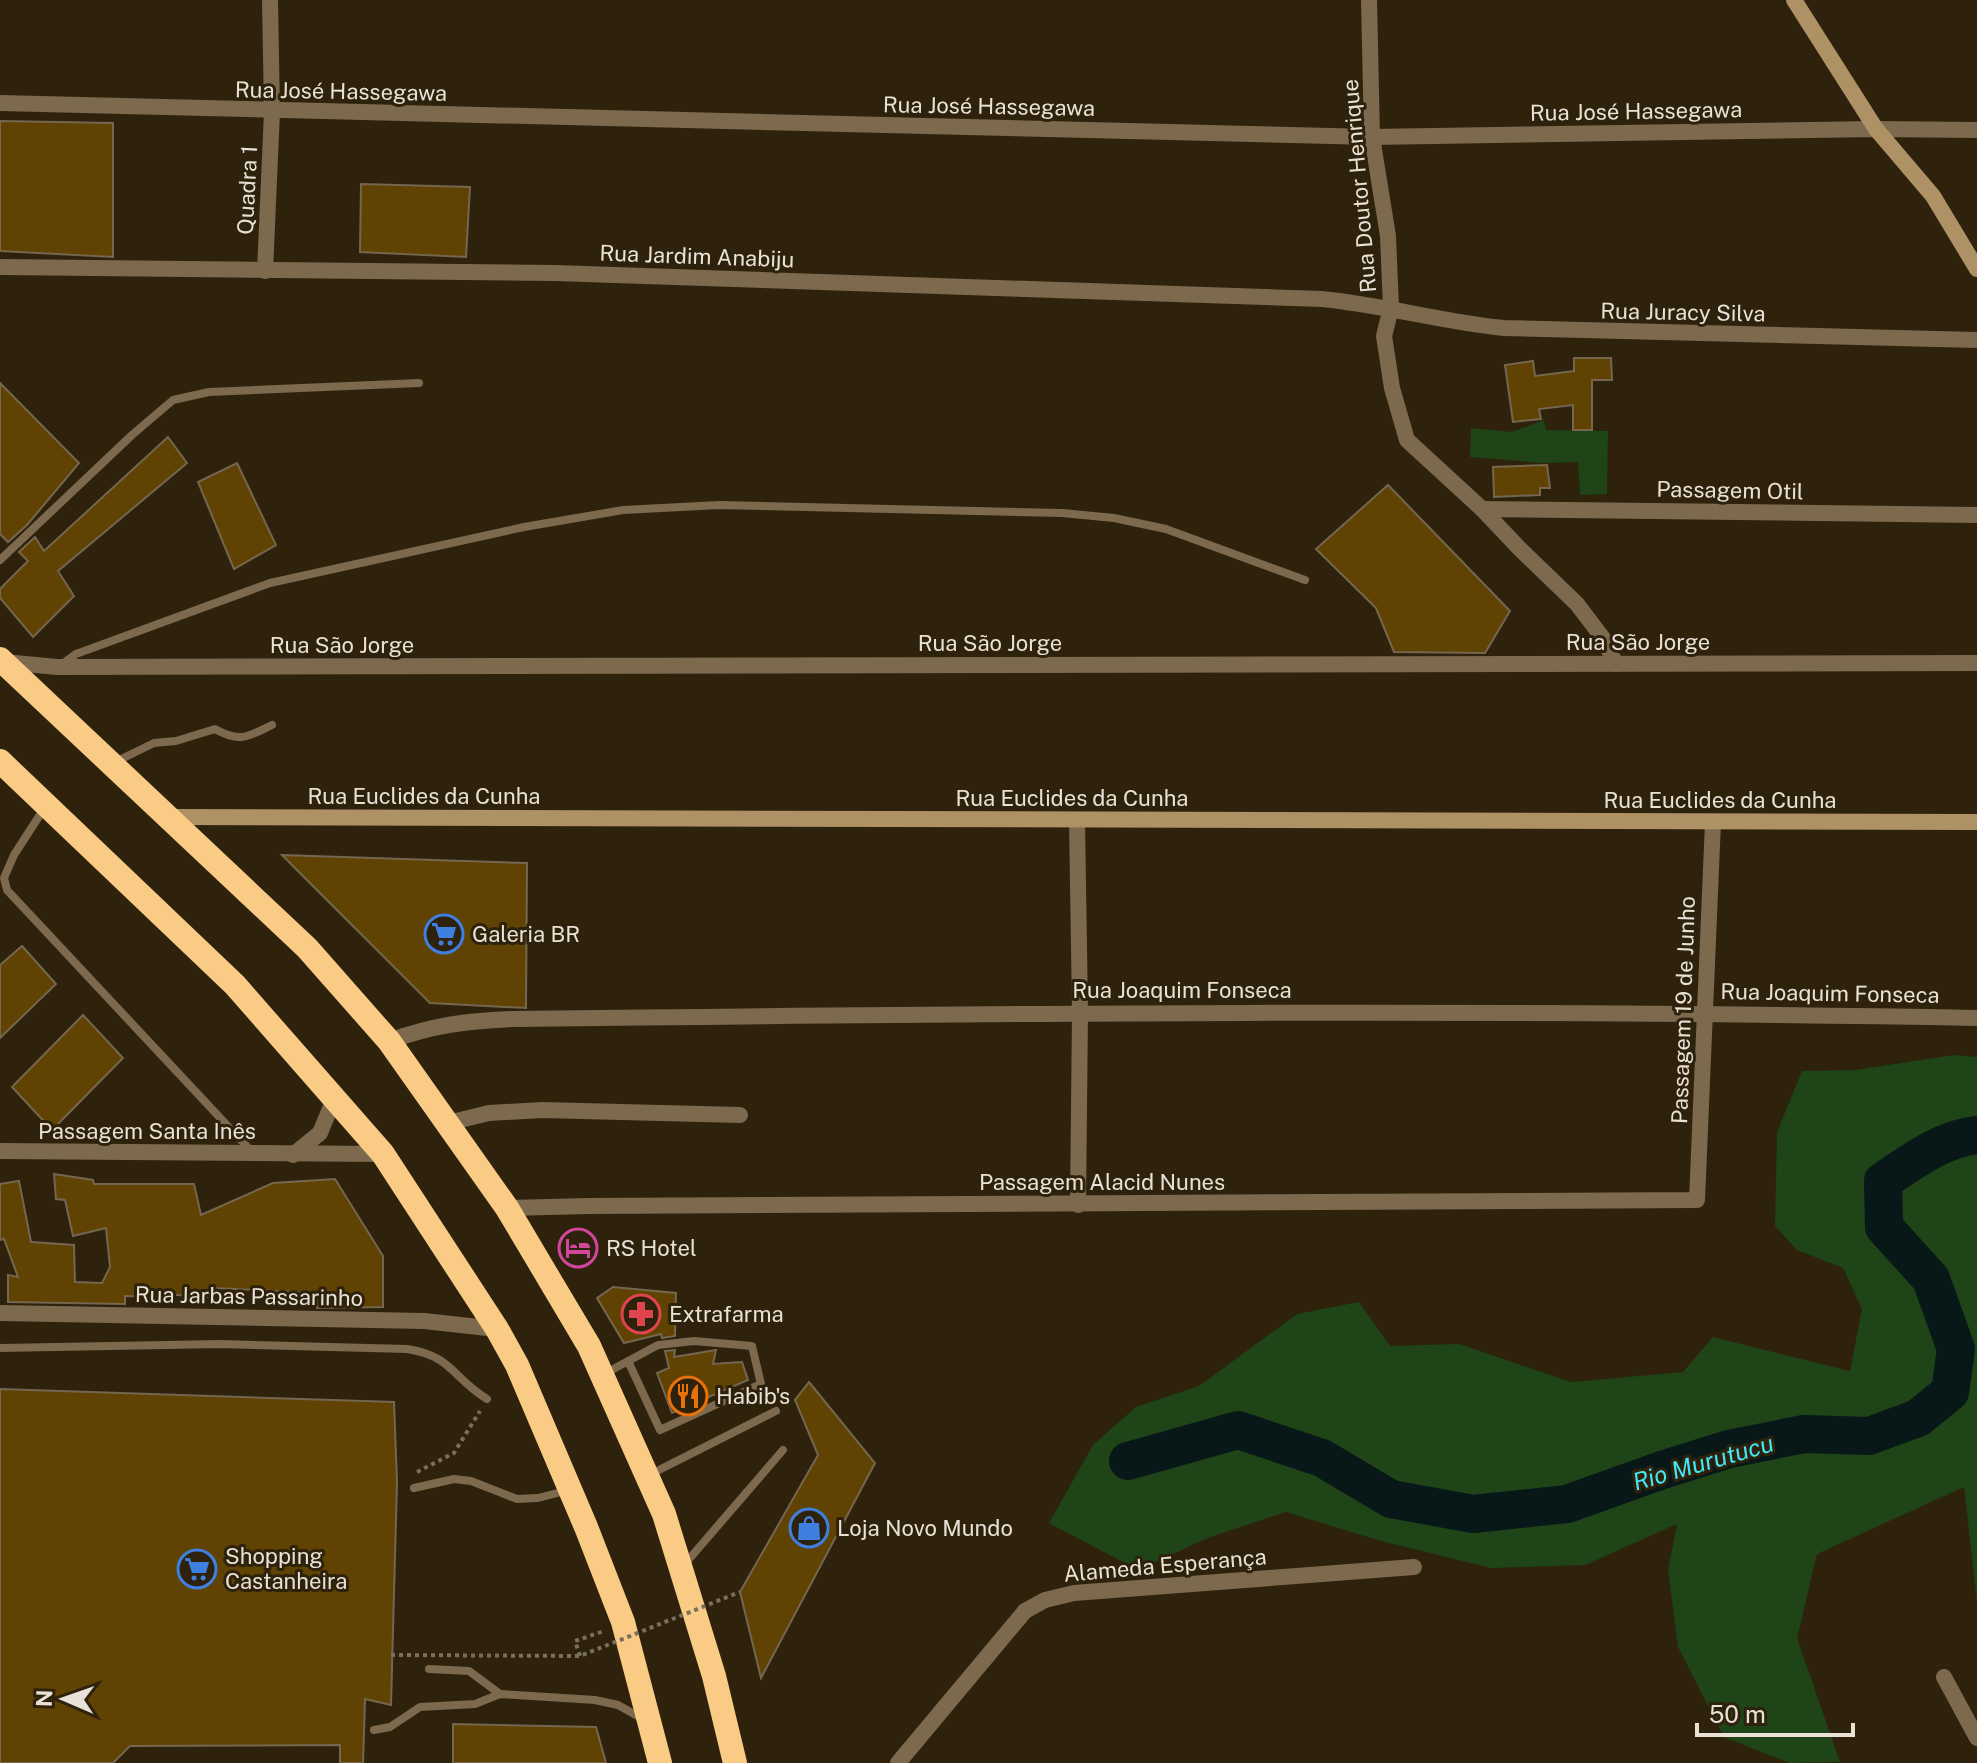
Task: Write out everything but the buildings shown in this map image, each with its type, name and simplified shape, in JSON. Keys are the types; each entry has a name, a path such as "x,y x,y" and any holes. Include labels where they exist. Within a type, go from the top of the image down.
{"highway":[{"path":"2,661 307,948 389,1041 507,1208 589,1346 664,1514 714,1676 735,1763"},
{"path":"0,761 235,985 383,1154 497,1329 517,1365 623,1622 660,1763"}],"street":[{"name":"Quadra 1","path":"265,271 272,112 270,0"},
{"name":"Rua Doutor Henrique","path":"1369,0 1372,137 1388,236 1391,308 1384,336 1392,388 1407,440 1482,509 1577,604 1602,637 1616,664"},
{"path":"1794,0 1876,129 1933,196 1977,269"},
{"name":"Rua José Hassegawa","path":"0,103 1372,137 1977,130"},
{"name":"Rua Jardim Anabiju","path":"0,267 587,274 1322,299 1391,308"},
{"name":"Rua Juracy Silva","path":"1391,308 1456,323 1504,328 1977,340"},
{"name":"Passagem Otil","path":"1482,509 1977,515"},
{"name":"Rua São Jorge","path":"2,661 57,667 1977,663"},
{"name":"Rua Euclides da Cunha","path":"166,817 1977,822"},
{"path":"1077,820 1080,1012 1078,1205"},
{"name":"Passagem 19 de Junho","path":"1697,1200 1713,822"},
{"name":"Rua Joaquim Fonseca","path":"389,1041 428,1027 463,1021 513,1019 1080,1012 1705,1013 1977,1018"},
{"path":"293,1155 320,1133 334,1099"},
{"path":"448,1123 489,1113 542,1110 740,1115"},
{"name":"Passagem Santa Inês","path":"0,1151 383,1154"},
{"name":"Passagem Alacid Nunes","path":"507,1208 1697,1200"},
{"name":"Rua Jarbas Passarinho","path":"0,1313 424,1321 497,1329"},
{"name":"Alameda Esperança","path":"898,1763 1025,1611 1045,1600 1074,1593 1414,1567"},
{"path":"1944,1677 1977,1738"}],"lane":[{"path":"0,560 173,400 209,392 419,383"},
{"path":"57,667 76,654 270,583 524,527 623,510 719,505 1062,513 1114,518 1166,529 1305,580"},
{"path":"111,765 154,743 176,741 215,729 229,737 245,738 272,725"},
{"path":"47,804 14,855 4,878 7,890 254,1153"},
{"path":"602,1375 628,1361 658,1345 694,1341 752,1346 761,1384 660,1430 628,1361"},
{"path":"0,1348 220,1344 407,1349 439,1358 451,1366 475,1392 487,1399"},
{"path":"647,1476 776,1411"},
{"path":"681,1569 783,1450"},
{"path":"414,1488 454,1479 471,1481 517,1499 538,1498 570,1489"},
{"path":"429,1669 469,1671 500,1694"},
{"path":"374,1730 390,1727 420,1707 475,1704 500,1694 609,1702 649,1722"}],"path":[{"path":"408,1476 454,1453 487,1399"},
{"path":"391,1655 580,1656 740,1592"},
{"path":"580,1656 575,1641 600,1633"}],"green space":[{"path":"1544,420 1546,430 1608,431 1607,494 1580,495 1578,462 1543,463 1470,457 1471,428 1512,432"},
{"path":"1954,1055 1977,1057 1977,1602 1964,1487 1817,1554 1797,1638 1840,1762 1789,1763 1724,1737 1678,1647 1668,1570 1677,1524 1585,1565 1491,1568 1381,1541 1286,1512 1210,1537 1138,1570 1049,1523 1093,1445 1136,1407 1199,1386 1297,1314 1359,1302 1390,1346 1459,1344 1571,1382 1683,1372 1713,1337 1850,1371 1862,1309 1843,1268 1797,1250 1775,1226 1777,1132 1802,1071 1856,1070"}],"waterway":[{"name":"Rio Murutucu","path":"1128,1461 1238,1430 1322,1458 1391,1499 1473,1514 1567,1504 1729,1449 1804,1434 1869,1436 1918,1418 1950,1392 1956,1349 1931,1279 1884,1227 1883,1181 1939,1146 1977,1135"}],"place":[{"name":"Galeria BR","path":"444,934"},
{"name":"RS Hotel","path":"578,1248"},
{"name":"Extrafarma","path":"641,1314"},
{"name":"Habib's","path":"688,1396"},
{"name":"Loja Novo Mundo","path":"809,1528"},
{"name":"Shopping Castanheira","path":"197,1569"}]}
